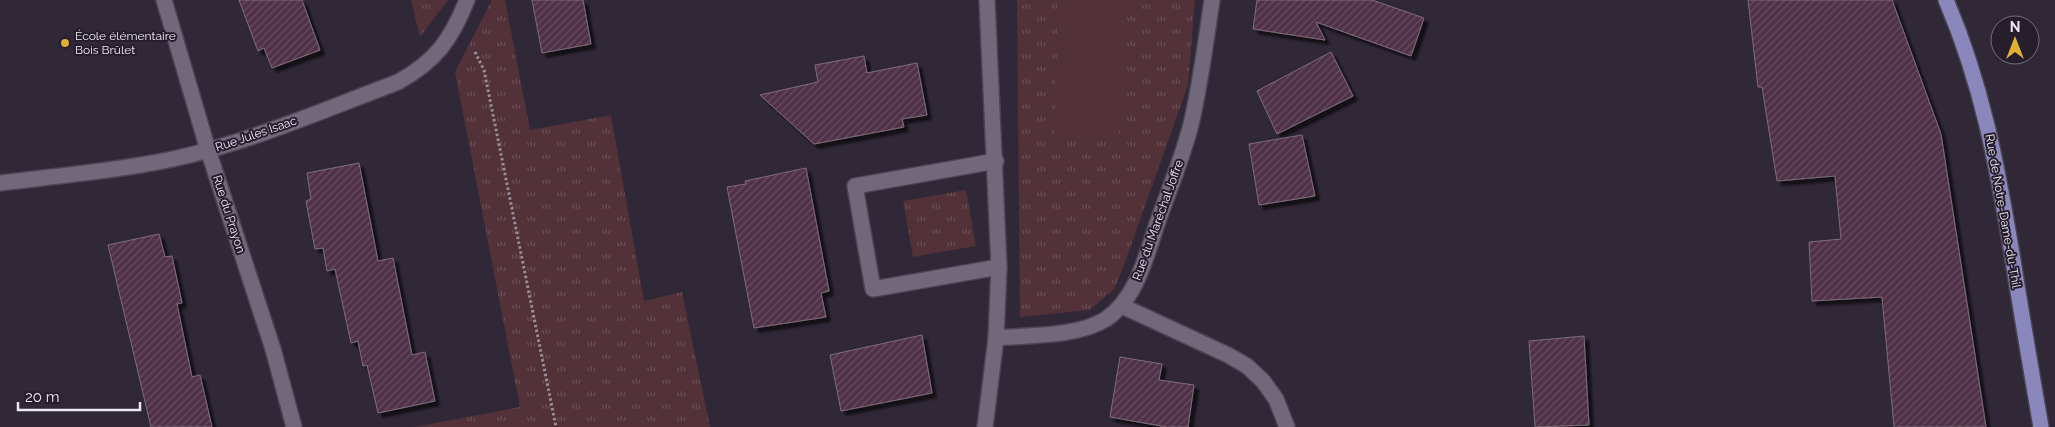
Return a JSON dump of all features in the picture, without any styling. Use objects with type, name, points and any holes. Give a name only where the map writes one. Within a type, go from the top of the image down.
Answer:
[{"type":"main road","name":"Rue de Notre-Dame-du-Thil","points":[[1946,0],[1969,57],[1987,122],[2004,207],[2041,427]]},
{"type":"street","name":"Rue du Prayon","points":[[164,0],[208,150],[273,349],[294,427]]},
{"type":"street","name":"Rue Jules Isaac","points":[[0,184],[145,164],[208,150],[246,139],[398,82],[419,70],[435,55],[448,39],[459,20],[467,0]]},
{"type":"street","points":[[985,427],[996,338],[999,267],[996,161],[987,0]]},
{"type":"street","name":"Rue du Maréchal Joffre","points":[[996,338],[1075,331],[1094,326],[1122,306],[1141,271],[1186,143],[1200,82],[1212,0]]},
{"type":"street","points":[[996,161],[855,186],[873,289],[999,267]]},
{"type":"street","points":[[1122,306],[1228,355],[1247,366],[1263,381],[1276,399],[1287,427]]},
{"type":"path","points":[[459,20],[484,70],[556,427]]},
{"type":"green space","points":[[411,0],[448,0],[420,37]]},
{"type":"green space","points":[[492,0],[505,0],[530,130],[611,115],[644,301],[682,292],[710,427],[414,427],[520,407],[455,72]]},
{"type":"green space","points":[[1017,0],[1195,0],[1188,85],[1114,289],[1090,310],[1020,317]]},
{"type":"green space","points":[[1058,0],[1122,0],[1119,138],[1055,137]]},
{"type":"green space","points":[[966,190],[976,246],[913,257],[903,201]]},
{"type":"building","points":[[239,0],[302,0],[320,50],[272,68],[264,48],[258,51]]},
{"type":"building","points":[[532,0],[583,0],[591,44],[542,53]]},
{"type":"building","points":[[1257,0],[1372,0],[1424,18],[1411,56],[1316,22],[1325,40],[1253,29]]},
{"type":"building","points":[[1748,0],[1892,0],[1941,134],[1986,427],[1894,427],[1882,297],[1812,301],[1809,242],[1841,239],[1835,176],[1777,181],[1762,87],[1758,87]]},
{"type":"building","points":[[1331,52],[1353,96],[1277,134],[1257,91]]},
{"type":"building","points":[[864,56],[867,73],[917,63],[927,115],[902,119],[904,127],[814,144],[760,95],[818,82],[815,65]]},
{"type":"building","points":[[1302,135],[1315,196],[1259,205],[1249,144]]},
{"type":"building","points":[[359,163],[378,261],[393,258],[412,355],[425,352],[435,401],[378,413],[367,365],[363,366],[358,341],[351,343],[335,269],[327,271],[323,248],[315,249],[306,201],[311,199],[307,173]]},
{"type":"building","points":[[806,168],[829,291],[821,293],[826,317],[754,328],[727,187],[746,184],[745,181]]},
{"type":"building","points":[[159,234],[165,257],[172,256],[182,303],[177,304],[192,377],[200,375],[212,427],[151,427],[108,245]]},
{"type":"building","points":[[922,335],[932,393],[841,411],[830,355]]},
{"type":"building","points":[[1584,336],[1589,425],[1535,427],[1529,341]]},
{"type":"building","points":[[1120,357],[1162,364],[1159,380],[1194,385],[1188,427],[1167,427],[1110,417]]},
{"type":"place","name":"École élémentaire Bois Brûlet","points":[[65,43]]}]
